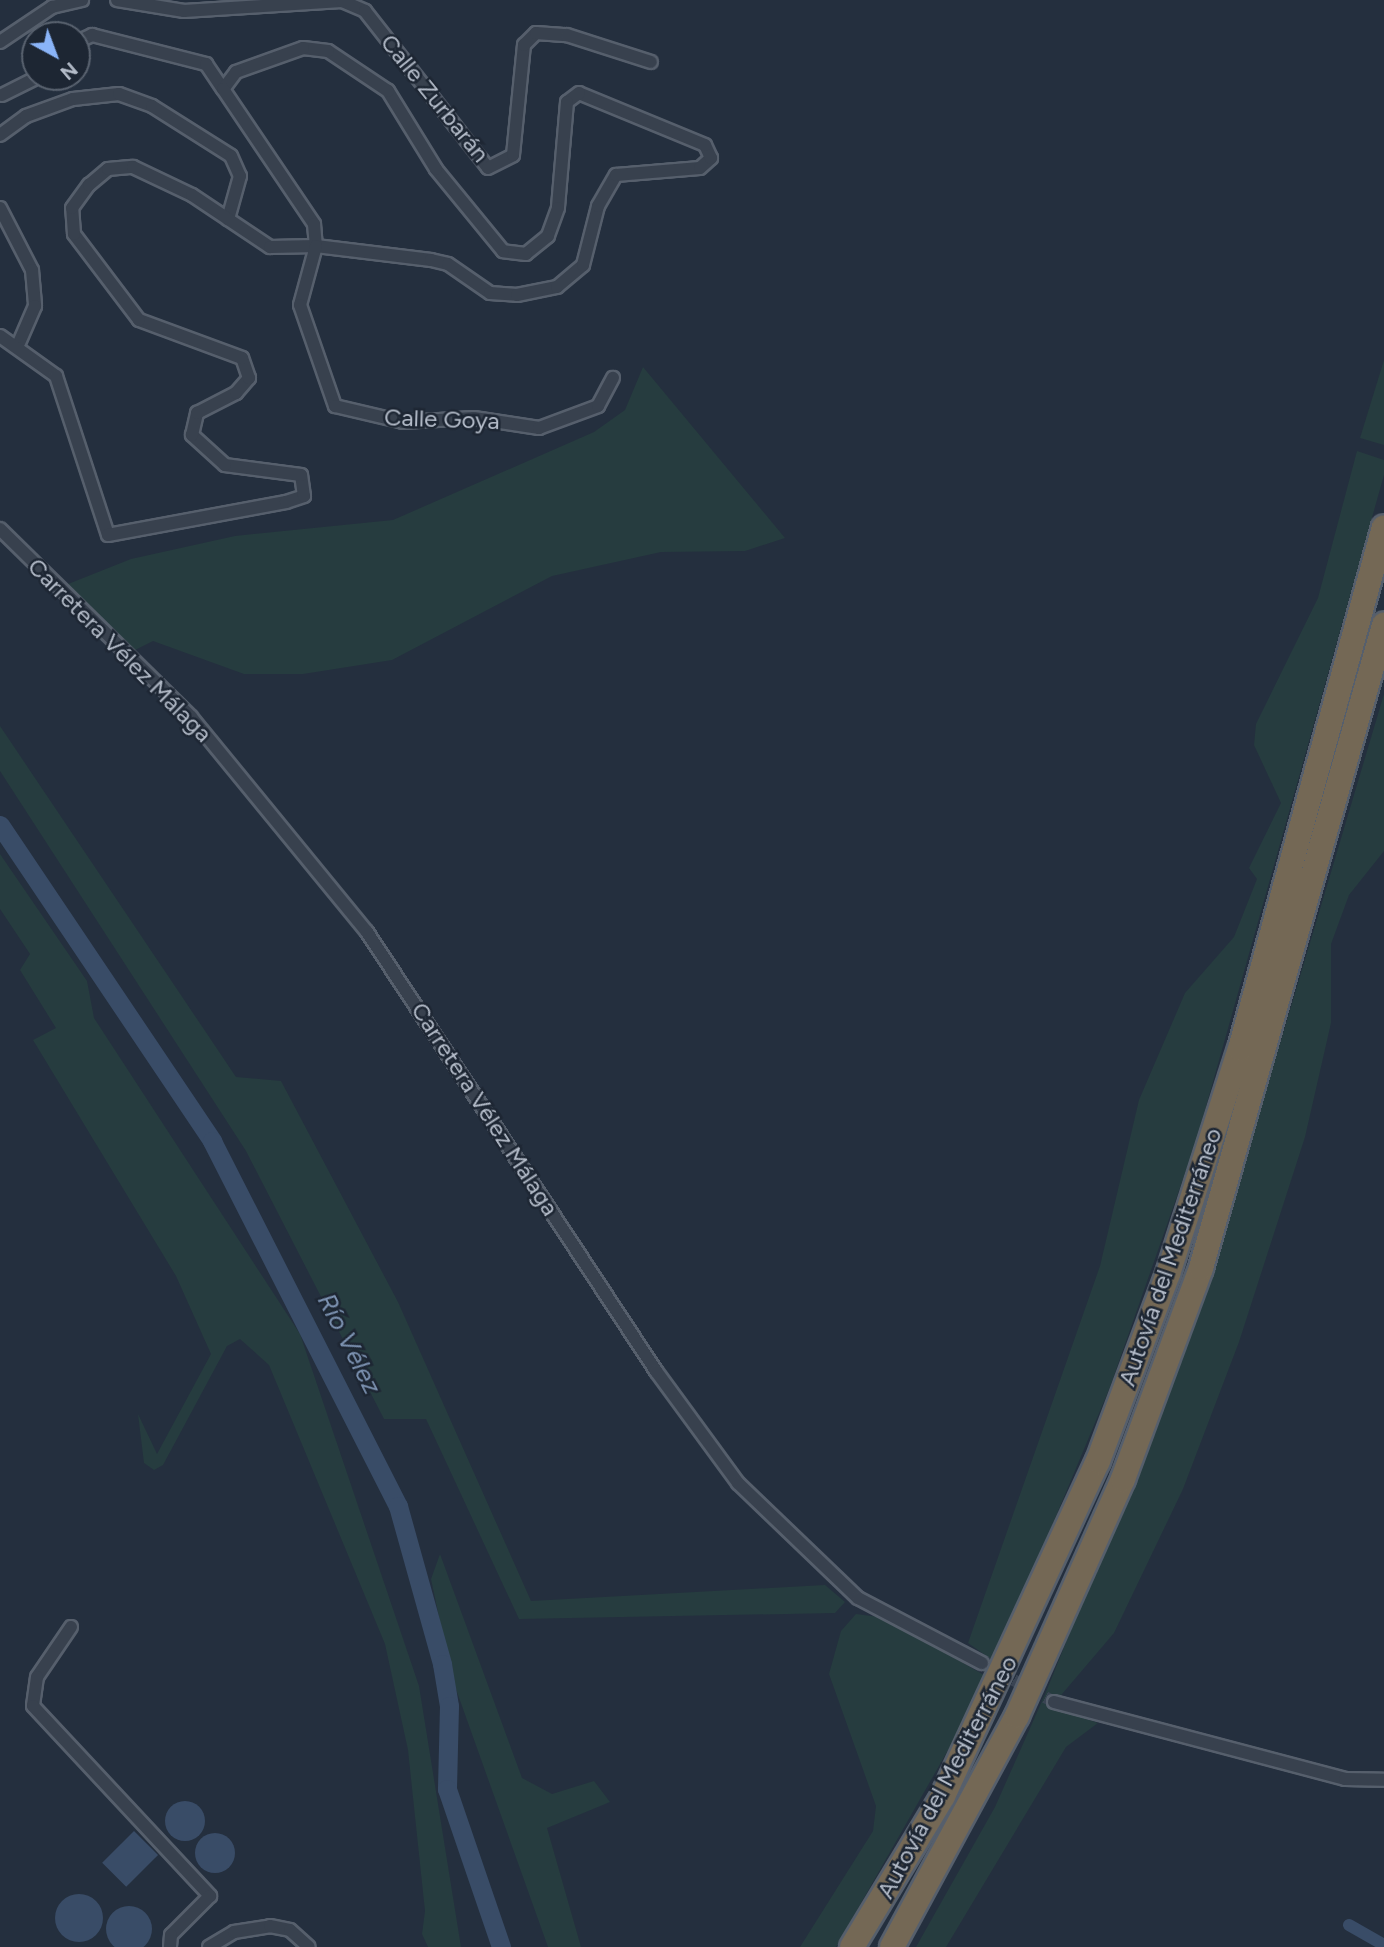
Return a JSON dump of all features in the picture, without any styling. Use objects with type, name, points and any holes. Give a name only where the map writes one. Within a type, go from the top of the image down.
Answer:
[{"type":"highway","name":"Autovía del Mediterráneo","points":[[852,1947],[943,1796],[992,1698],[1108,1436],[1240,1049],[1384,527]]},
{"type":"highway","name":"Autovía del Mediterráneo","points":[[892,1947],[1017,1716],[1141,1430],[1201,1268],[1384,625]]},
{"type":"street","points":[[0,43],[52,7],[82,0]]},
{"type":"street","name":"Calle Zurbarán","points":[[117,0],[184,11],[342,1],[365,11],[488,167],[513,155],[524,45],[536,33],[567,35],[650,62]]},
{"type":"street","points":[[91,35],[206,64],[314,224],[316,246]]},
{"type":"street","points":[[0,335],[19,343],[56,376],[108,535],[304,496],[301,475],[225,465],[192,435],[197,413],[236,394],[249,378],[242,358],[139,320],[74,234],[72,208],[108,169],[133,167],[228,219],[270,247],[316,246],[448,264],[490,293],[557,287],[583,265],[598,206],[615,175],[700,168],[710,158],[705,145],[579,93],[567,102],[558,208],[548,236],[526,254],[503,251],[436,169],[388,91],[328,51],[303,48],[247,68],[223,89]]},
{"type":"street","points":[[2,95],[21,85]]},
{"type":"street","points":[[2,130],[73,99],[119,94],[152,106],[231,156],[240,176],[228,219]]},
{"type":"street","points":[[0,208],[32,270],[35,306],[19,343]]},
{"type":"street","name":"Calle Goya","points":[[316,246],[300,305],[335,406],[403,422],[474,418],[539,428],[598,406],[612,378]]},
{"type":"street","name":"Carretera Vélez Málaga","points":[[0,529],[191,717],[367,932],[656,1371],[738,1483],[858,1598],[982,1664]]},
{"type":"street","points":[[71,1627],[37,1677],[33,1706],[210,1896],[171,1935],[170,1947]]},
{"type":"street","points":[[1054,1702],[1247,1756],[1345,1779],[1384,1780]]},
{"type":"street","points":[[209,1947],[233,1932],[270,1926],[290,1930],[309,1947]]},
{"type":"green space","points":[[1384,360],[1384,445],[1360,438]]},
{"type":"green space","points":[[643,367],[785,538],[745,551],[661,552],[552,576],[392,660],[303,674],[244,674],[153,641],[133,651],[63,586],[131,559],[235,536],[393,520],[594,432],[625,410]]},
{"type":"green space","points":[[1357,451],[1384,460],[1384,475],[1196,1142],[1110,1387],[995,1662],[968,1643],[1100,1266],[1139,1100],[1185,993],[1234,937],[1257,879],[1249,868],[1281,803],[1254,745],[1256,724],[1318,598]]},
{"type":"green space","points":[[1384,694],[1384,851],[1349,895],[1331,944],[1331,1023],[1305,1137],[1239,1342],[1183,1489],[1114,1633],[1051,1707],[1098,1723],[1066,1747],[946,1947],[916,1947],[995,1807],[1046,1692],[1204,1299]]},
{"type":"green space","points":[[0,726],[236,1077],[281,1081],[398,1302],[531,1601],[825,1585],[845,1602],[835,1613],[519,1619],[426,1419],[384,1419],[246,1151],[0,771]]},
{"type":"green space","points":[[0,854],[87,981],[94,1018],[300,1334],[419,1686],[461,1947],[428,1947],[422,1934],[425,1911],[408,1750],[385,1644],[269,1365],[240,1339],[227,1346],[163,1465],[154,1470],[144,1463],[138,1414],[157,1454],[211,1354],[176,1276],[33,1040],[56,1028],[20,970],[30,954],[0,909]]},
{"type":"green space","points":[[440,1554],[522,1778],[552,1794],[594,1781],[610,1802],[547,1828],[581,1947],[548,1947],[452,1678],[431,1579]]},
{"type":"green space","points":[[856,1614],[886,1618],[989,1678],[836,1947],[800,1947],[873,1831],[876,1806],[829,1674],[841,1631]]},
{"type":"water","points":[[185,1801],[199,1807],[205,1821],[199,1835],[185,1841],[171,1835],[165,1821],[171,1807]]},
{"type":"water","points":[[134,1831],[158,1855],[126,1887],[102,1863]]},
{"type":"water","points":[[215,1833],[229,1839],[235,1853],[229,1867],[215,1873],[201,1867],[195,1853],[201,1839]]},
{"type":"water","points":[[79,1894],[96,1901],[103,1918],[96,1935],[79,1942],[62,1935],[55,1918],[62,1901]]},
{"type":"water","points":[[129,1906],[145,1913],[152,1929],[145,1945],[129,1952],[113,1945],[106,1929],[113,1913]]},
{"type":"waterway","name":"Río Vélez","points":[[0,825],[212,1141],[398,1506],[442,1664],[449,1706],[447,1789],[501,1947]]},
{"type":"waterway","points":[[1349,1925],[1384,1945]]},
{"type":"tunnel","points":[[982,1663],[1054,1702]]}]
